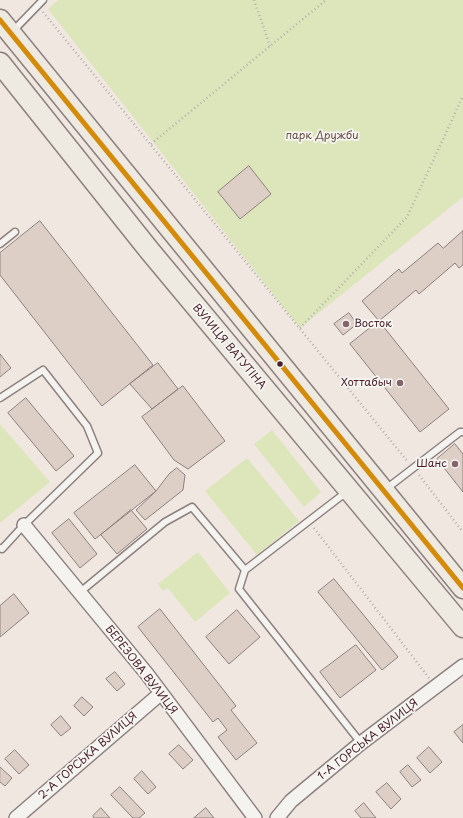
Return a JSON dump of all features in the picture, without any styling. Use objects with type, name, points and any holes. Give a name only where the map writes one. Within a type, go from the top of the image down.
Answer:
[{"type":"main road","points":[[5,26],[463,588]]},
{"type":"main road","name":"ВУЛИЦЯ ВАТУТІНА","points":[[0,63],[149,250],[463,627]]},
{"type":"street","name":"БЕРЕЗОВА ВУЛИЦЯ","points":[[24,525],[147,674],[160,694],[255,818]]},
{"type":"street","name":"1-А ГОРСЬКА ВУЛИЦЯ","points":[[277,818],[291,801],[361,744],[463,666]]},
{"type":"street","name":"2-А ГОРСЬКА ВУЛИЦЯ","points":[[16,818],[160,694]]},
{"type":"lane","points":[[5,26],[43,0]]},
{"type":"lane","points":[[0,244],[15,232]]},
{"type":"lane","points":[[0,398],[43,370],[87,426],[98,453],[24,525],[2,549],[0,548]]},
{"type":"lane","points":[[384,491],[460,432],[463,432]]},
{"type":"lane","points":[[350,492],[340,497],[245,570],[239,589],[361,744]]},
{"type":"lane","points":[[79,593],[166,522],[192,507],[245,570]]},
{"type":"path","points":[[254,0],[270,46]]},
{"type":"path","points":[[151,144],[326,0]]},
{"type":"path","points":[[53,22],[414,468],[463,532]]},
{"type":"path","points":[[300,328],[407,217],[463,96]]},
{"type":"path","points":[[309,521],[335,558],[437,687]]},
{"type":"green space","name":"парк Дружби","points":[[58,0],[463,0],[463,197],[300,328],[48,9]]},
{"type":"green space","points":[[0,424],[50,482],[0,523]]},
{"type":"green space","points":[[272,430],[321,492],[304,507],[254,444]]},
{"type":"green space","points":[[247,458],[299,521],[257,555],[205,491]]},
{"type":"green space","points":[[198,552],[230,593],[195,622],[168,588],[163,591],[158,584]]},
{"type":"building","points":[[249,166],[271,194],[240,219],[218,192]]},
{"type":"building","points":[[40,221],[153,365],[102,406],[0,275],[0,253]]},
{"type":"building","points":[[463,231],[463,265],[459,268],[455,263],[419,294],[416,290],[379,321],[362,301],[399,269],[402,273],[438,243],[443,248]]},
{"type":"building","name":"Восток","points":[[349,313],[357,324],[343,335],[334,324]]},
{"type":"building","points":[[379,321],[449,409],[420,432],[350,344]]},
{"type":"building","points":[[0,354],[11,368],[0,377]]},
{"type":"building","points":[[158,363],[178,389],[152,409],[130,384]]},
{"type":"building","points":[[183,386],[225,441],[188,469],[174,460],[142,417]]},
{"type":"building","points":[[26,398],[74,456],[56,471],[8,413]]},
{"type":"building","points":[[455,444],[463,454],[463,492],[437,459]]},
{"type":"building","points":[[135,465],[156,491],[95,539],[74,513]]},
{"type":"building","points":[[177,468],[185,475],[183,490],[145,520],[136,510],[156,491],[169,474]]},
{"type":"building","points":[[131,510],[147,529],[117,554],[101,535]]},
{"type":"building","points":[[69,519],[97,554],[80,568],[52,533]]},
{"type":"building","points":[[334,579],[398,657],[382,670],[318,592]]},
{"type":"building","points":[[14,594],[29,613],[0,637],[0,606]]},
{"type":"building","points":[[160,609],[236,706],[231,710],[257,743],[236,760],[218,737],[227,730],[218,718],[213,722],[138,627]]},
{"type":"building","points":[[237,610],[260,637],[229,664],[206,637]]},
{"type":"building","points":[[356,645],[376,670],[340,698],[320,672]]},
{"type":"building","points":[[115,672],[125,684],[117,691],[106,679]]},
{"type":"building","points":[[82,697],[93,707],[84,716],[74,706]]},
{"type":"building","points":[[61,716],[71,728],[61,736],[51,725]]},
{"type":"building","points":[[463,725],[463,743],[454,732]]},
{"type":"building","points":[[179,745],[193,760],[183,769],[169,754]]},
{"type":"building","points":[[429,747],[442,762],[430,773],[417,758]]},
{"type":"building","points":[[15,750],[29,765],[19,774],[5,759]]},
{"type":"building","points":[[408,765],[421,780],[412,787],[400,772]]},
{"type":"building","points":[[0,767],[12,778],[5,786],[0,782]]},
{"type":"building","points":[[142,771],[156,787],[148,794],[134,779]]},
{"type":"building","points":[[387,783],[401,799],[391,809],[376,792]]},
{"type":"building","points":[[120,787],[145,813],[139,818],[133,818],[111,795]]},
{"type":"building","points":[[364,803],[376,818],[361,818],[355,811]]},
{"type":"building","points":[[101,808],[110,818],[94,818],[93,816]]},
{"type":"building","points":[[206,808],[214,818],[194,818]]},
{"type":"transit line","points":[[0,20],[463,588]]},
{"type":"place","name":"Восток","points":[[346,324]]},
{"type":"place","name":"Хоттабыч","points":[[400,383]]},
{"type":"place","name":"Шанс","points":[[455,464]]}]
